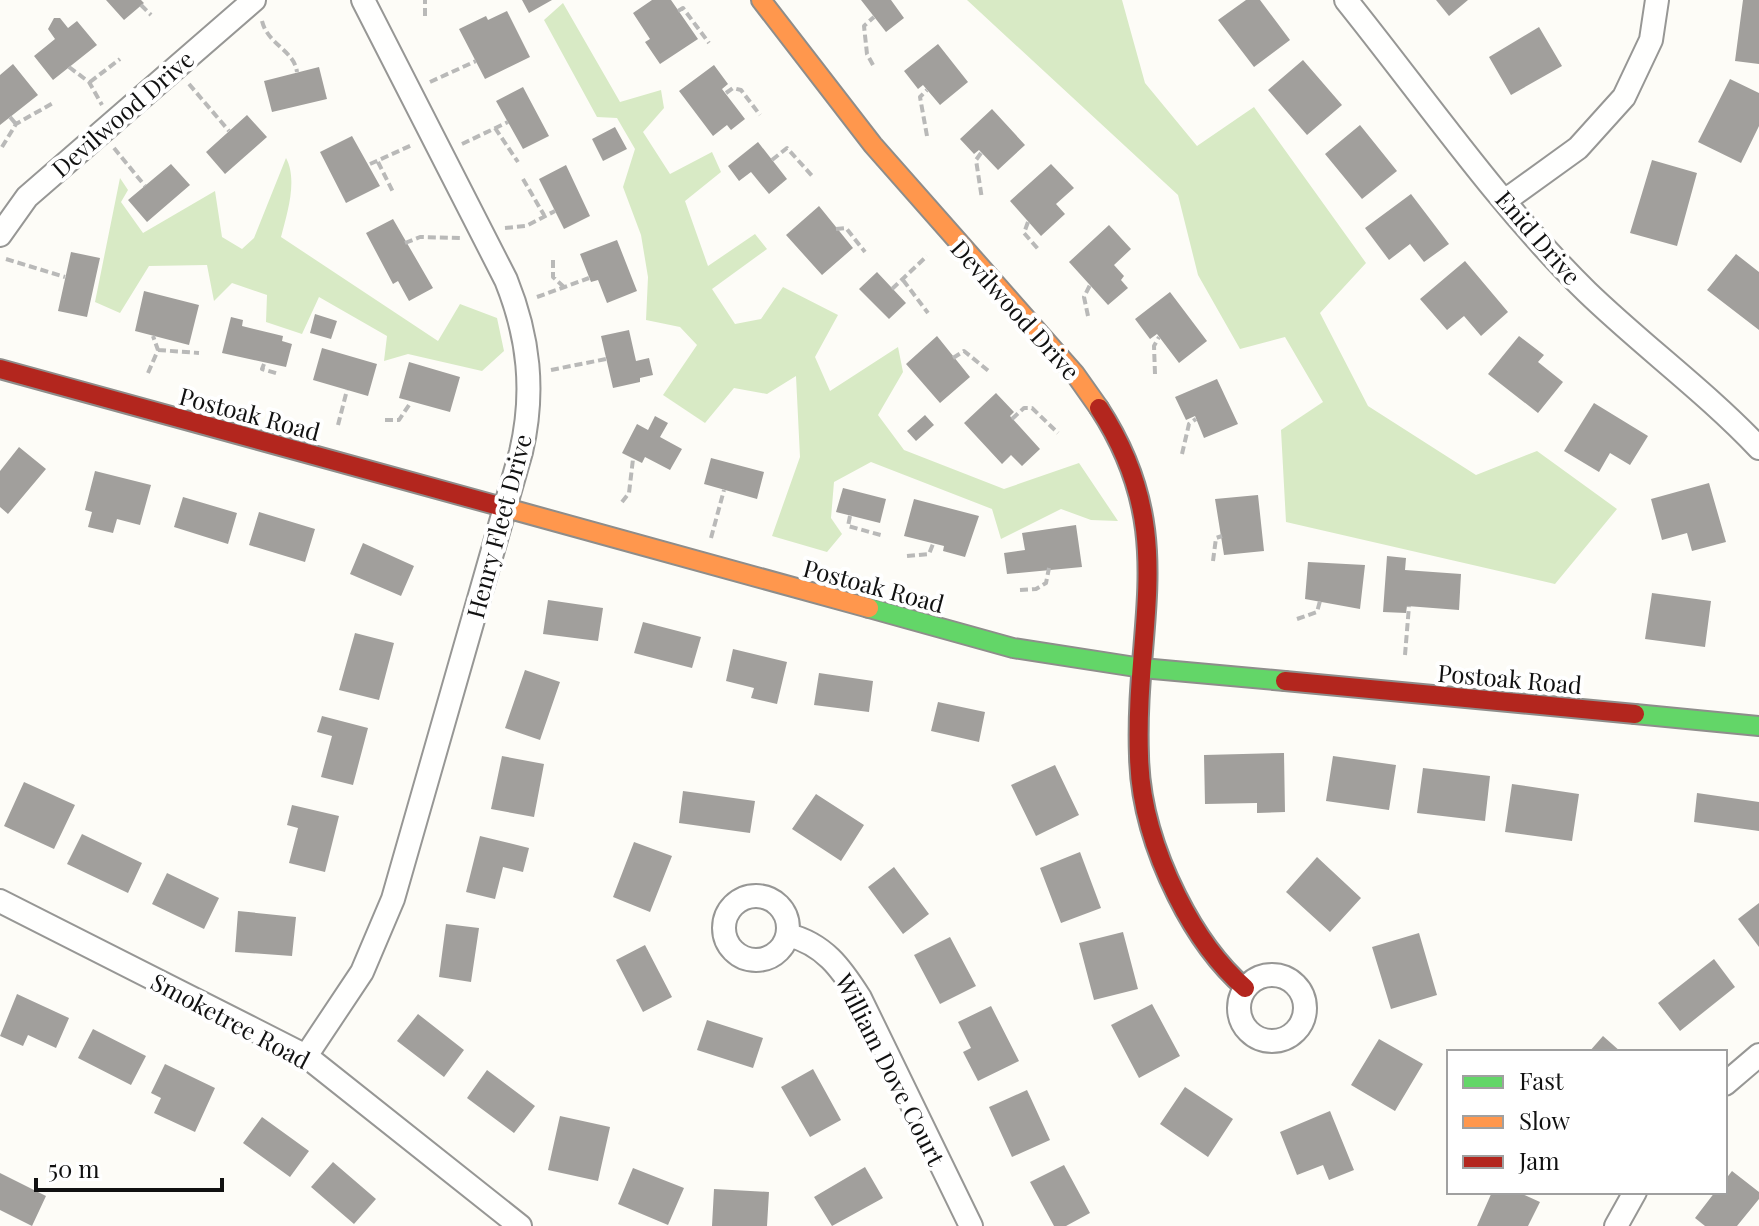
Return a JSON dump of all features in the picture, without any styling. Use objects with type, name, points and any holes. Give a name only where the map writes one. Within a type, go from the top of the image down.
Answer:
[{"type":"street","name":"Henry Fleet Drive","points":[[306,1056],[362,972],[393,899],[525,433],[529,375],[516,305],[363,0]]},
{"type":"street","name":"Devilwood Drive","points":[[761,0],[814,74],[889,168],[1075,374],[1107,417],[1134,475],[1148,536],[1151,567],[1142,668],[1138,778],[1151,841],[1207,951],[1245,988]]},
{"type":"street","name":"Enid Drive","points":[[1346,0],[1506,200],[1588,293],[1729,417],[1759,448]]},
{"type":"street","points":[[1506,200],[1578,148],[1624,97],[1651,40],[1657,0]]},
{"type":"street","name":"Devilwood Drive","points":[[0,235],[27,197],[106,125],[253,1]]},
{"type":"street","name":"Postoak Road","points":[[0,369],[1013,648],[1142,668],[1759,726]]},
{"type":"street","name":"Smoketree Road","points":[[0,901],[306,1056],[520,1226]]},
{"type":"street","name":"William Dove Court","points":[[788,935],[821,949],[840,967],[860,998],[971,1226]]},
{"type":"street","points":[[1727,1082],[1759,1055]]},
{"type":"street","points":[[1616,1226],[1634,1194]]},
{"type":"path","points":[[425,0],[425,16]]},
{"type":"path","points":[[253,1],[273,43],[290,57],[297,72]]},
{"type":"path","points":[[141,5],[151,15]]},
{"type":"path","points":[[678,11],[683,8],[709,43]]},
{"type":"path","points":[[873,65],[863,33],[864,26],[874,17]]},
{"type":"path","points":[[89,82],[120,59]]},
{"type":"path","points":[[409,91],[476,61]]},
{"type":"path","points":[[69,67],[89,82],[106,125],[145,186]]},
{"type":"path","points":[[175,68],[229,131]]},
{"type":"path","points":[[726,93],[736,88],[741,90],[760,115]]},
{"type":"path","points":[[927,90],[920,97],[927,136]]},
{"type":"path","points":[[2,147],[16,124],[53,103]]},
{"type":"path","points":[[10,117],[16,124]]},
{"type":"path","points":[[370,164],[508,122]]},
{"type":"path","points":[[495,128],[518,162]]},
{"type":"path","points":[[772,160],[787,148],[814,178]]},
{"type":"path","points":[[981,153],[976,160],[982,199]]},
{"type":"path","points":[[377,161],[393,192]]},
{"type":"path","points":[[523,179],[544,215]]},
{"type":"path","points":[[405,243],[420,237],[459,238],[526,226],[555,211]]},
{"type":"path","points":[[1028,222],[1024,233],[1039,250]]},
{"type":"path","points":[[836,229],[846,228],[865,252]]},
{"type":"path","points":[[892,289],[927,256]]},
{"type":"path","points":[[0,257],[65,277]]},
{"type":"path","points":[[553,260],[553,277],[564,287]]},
{"type":"path","points":[[516,305],[589,278]]},
{"type":"path","points":[[903,279],[928,313]]},
{"type":"path","points":[[1088,316],[1084,297],[1090,285]]},
{"type":"path","points":[[148,373],[158,350],[153,336]]},
{"type":"path","points":[[1155,374],[1154,346],[1159,337]]},
{"type":"path","points":[[158,350],[199,353]]},
{"type":"path","points":[[953,358],[964,351],[991,373]]},
{"type":"path","points":[[529,375],[606,359]]},
{"type":"path","points":[[264,364],[262,369],[279,374]]},
{"type":"path","points":[[338,425],[347,390]]},
{"type":"path","points":[[385,420],[399,420],[411,402]]},
{"type":"path","points":[[1012,419],[1024,408],[1032,408],[1058,433]]},
{"type":"path","points":[[1182,454],[1189,424],[1196,419]]},
{"type":"path","points":[[622,502],[629,493],[633,459]]},
{"type":"path","points":[[705,563],[724,490]]},
{"type":"path","points":[[850,516],[848,526],[884,536]]},
{"type":"path","points":[[1213,561],[1212,545],[1216,538],[1222,536]]},
{"type":"path","points":[[907,556],[929,554],[933,544]]},
{"type":"path","points":[[1020,590],[1036,589],[1046,583],[1049,568]]},
{"type":"path","points":[[1297,619],[1317,612],[1320,601]]},
{"type":"path","points":[[1405,655],[1409,606]]},
{"type":"green space","points":[[967,0],[1122,0],[1145,83],[1197,146],[1254,107],[1366,263],[1320,313],[1368,406],[1476,475],[1537,451],[1617,509],[1555,584],[1286,522],[1281,430],[1323,402],[1285,337],[1240,349],[1198,275],[1178,195]]},
{"type":"green space","points":[[563,3],[620,102],[661,90],[664,108],[643,132],[670,174],[712,152],[721,172],[685,201],[708,266],[755,234],[767,249],[712,289],[735,324],[761,319],[783,287],[838,315],[815,357],[830,391],[898,347],[903,372],[878,415],[904,450],[1004,489],[1079,463],[1118,521],[1091,520],[1061,509],[1001,539],[992,509],[871,462],[834,482],[831,518],[842,534],[827,552],[772,536],[800,457],[796,376],[767,394],[734,388],[705,423],[663,395],[697,345],[680,327],[646,320],[648,277],[641,235],[623,187],[635,149],[617,118],[597,117],[544,20]]},
{"type":"green space","points":[[286,158],[291,187],[281,237],[438,341],[460,304],[497,318],[504,351],[482,371],[408,354],[384,361],[387,336],[319,297],[302,334],[266,322],[267,295],[232,283],[214,301],[207,265],[149,266],[120,313],[95,302],[120,178],[128,190],[121,202],[143,233],[215,191],[222,237],[242,249],[254,238]]},
{"type":"building","points":[[106,0],[141,0],[144,3],[124,20]]},
{"type":"building","points":[[522,0],[552,0],[529,13]]},
{"type":"building","points":[[652,0],[671,0],[698,39],[660,64],[645,42],[650,39],[633,13]]},
{"type":"building","points":[[861,0],[891,0],[904,18],[886,32]]},
{"type":"building","points":[[1246,0],[1260,0],[1290,40],[1254,67],[1218,20]]},
{"type":"building","points":[[1436,0],[1468,0],[1449,16]]},
{"type":"building","points":[[1743,0],[1759,0],[1759,64],[1735,61]]},
{"type":"building","points":[[507,11],[530,57],[485,79],[459,29],[486,16],[488,20]]},
{"type":"building","points":[[54,18],[60,18],[68,28],[77,21],[97,45],[53,80],[34,56],[55,39],[48,29]]},
{"type":"building","points":[[1539,27],[1562,66],[1511,95],[1489,57]]},
{"type":"building","points":[[938,44],[968,82],[940,105],[923,85],[918,89],[904,71]]},
{"type":"building","points":[[1303,60],[1342,105],[1307,135],[1268,90]]},
{"type":"building","points":[[13,64],[38,95],[0,125],[0,75]]},
{"type":"building","points":[[714,65],[728,84],[722,89],[745,119],[731,130],[727,125],[713,136],[679,91]]},
{"type":"building","points":[[319,67],[327,99],[272,112],[264,81]]},
{"type":"building","points":[[1730,79],[1759,93],[1759,126],[1741,163],[1698,142]]},
{"type":"building","points":[[523,87],[549,136],[523,149],[496,101]]},
{"type":"building","points":[[992,109],[1025,145],[998,170],[979,150],[974,154],[960,139]]},
{"type":"building","points":[[247,115],[267,137],[225,174],[206,152]]},
{"type":"building","points":[[1360,125],[1397,171],[1362,199],[1325,154]]},
{"type":"building","points":[[615,127],[627,149],[603,161],[592,139]]},
{"type":"building","points":[[352,136],[380,186],[346,203],[320,152]]},
{"type":"building","points":[[758,142],[787,179],[769,194],[751,172],[739,181],[728,166]]},
{"type":"building","points":[[1652,160],[1697,173],[1677,246],[1630,233]]},
{"type":"building","points":[[171,164],[190,185],[147,222],[128,200]]},
{"type":"building","points":[[1051,164],[1074,188],[1056,204],[1065,214],[1041,236],[1010,201]]},
{"type":"building","points":[[566,165],[590,216],[564,229],[539,179]]},
{"type":"building","points":[[1411,194],[1449,244],[1424,262],[1410,244],[1389,260],[1365,228]]},
{"type":"building","points":[[819,206],[853,248],[822,275],[786,235]]},
{"type":"building","points":[[393,219],[433,288],[409,301],[398,281],[393,284],[366,233]]},
{"type":"building","points":[[1109,225],[1131,249],[1114,265],[1124,276],[1121,280],[1128,288],[1108,305],[1069,262]]},
{"type":"building","points":[[617,240],[637,291],[607,303],[598,280],[591,282],[580,254]]},
{"type":"building","points":[[71,252],[100,258],[87,317],[58,311]]},
{"type":"building","points":[[1736,254],[1759,272],[1759,330],[1707,290]]},
{"type":"building","points":[[1465,261],[1508,312],[1481,336],[1464,316],[1447,330],[1420,299]]},
{"type":"building","points":[[877,272],[906,303],[889,319],[859,289]]},
{"type":"building","points":[[144,291],[199,305],[189,345],[135,331]]},
{"type":"building","points":[[1170,292],[1207,341],[1179,363],[1157,334],[1150,339],[1135,319]]},
{"type":"building","points":[[315,314],[337,321],[331,339],[310,333]]},
{"type":"building","points":[[231,317],[243,320],[242,326],[283,336],[282,341],[292,344],[286,367],[222,353]]},
{"type":"building","points":[[629,330],[636,361],[649,358],[653,375],[640,378],[640,382],[613,388],[601,336]]},
{"type":"building","points":[[937,336],[970,377],[940,403],[906,364]]},
{"type":"building","points":[[1519,336],[1544,355],[1538,362],[1563,382],[1538,413],[1488,374]]},
{"type":"building","points":[[322,348],[377,364],[368,396],[313,380]]},
{"type":"building","points":[[409,362],[460,377],[450,412],[399,398]]},
{"type":"building","points":[[1217,379],[1238,424],[1204,438],[1195,416],[1186,420],[1175,397]]},
{"type":"building","points":[[996,393],[1014,412],[1010,416],[1040,449],[1022,466],[1011,455],[1002,464],[964,423]]},
{"type":"building","points":[[1594,403],[1648,436],[1630,465],[1610,453],[1599,472],[1564,451]]},
{"type":"building","points":[[925,415],[934,425],[916,441],[907,431]]},
{"type":"building","points":[[655,416],[668,423],[660,437],[682,449],[670,470],[645,457],[642,463],[622,453],[637,424],[648,430]]},
{"type":"building","points":[[19,447],[46,469],[8,514],[0,507],[0,471]]},
{"type":"building","points":[[711,458],[764,472],[757,499],[704,484]]},
{"type":"building","points":[[95,471],[151,485],[140,525],[117,519],[113,533],[88,527],[92,512],[85,510]]},
{"type":"building","points":[[1709,483],[1726,542],[1692,551],[1687,533],[1662,540],[1651,499]]},
{"type":"building","points":[[843,488],[886,499],[880,523],[836,512]]},
{"type":"building","points":[[1258,495],[1264,551],[1224,555],[1215,499]]},
{"type":"building","points":[[183,497],[237,513],[228,544],[174,527]]},
{"type":"building","points":[[914,499],[979,516],[965,557],[943,551],[944,546],[904,536]]},
{"type":"building","points":[[259,512],[315,529],[305,562],[249,545]]},
{"type":"building","points":[[1076,525],[1082,567],[1007,574],[1004,553],[1025,550],[1022,533]]},
{"type":"building","points":[[363,543],[414,566],[401,596],[350,574]]},
{"type":"building","points":[[1387,556],[1406,558],[1405,570],[1461,574],[1459,610],[1407,606],[1406,613],[1383,612]]},
{"type":"building","points":[[1308,562],[1365,565],[1360,609],[1305,599]]},
{"type":"building","points":[[1652,593],[1711,601],[1705,647],[1645,639]]},
{"type":"building","points":[[548,600],[603,608],[598,641],[543,634]]},
{"type":"building","points":[[643,622],[701,637],[692,668],[634,653]]},
{"type":"building","points":[[355,633],[394,643],[379,700],[339,690]]},
{"type":"building","points":[[733,649],[787,662],[777,704],[751,698],[754,688],[726,681]]},
{"type":"building","points":[[525,670],[560,682],[540,740],[505,728]]},
{"type":"building","points":[[819,673],[873,681],[869,712],[814,705]]},
{"type":"building","points":[[938,702],[985,712],[979,742],[931,731]]},
{"type":"building","points":[[322,716],[368,728],[353,785],[321,777],[332,736],[317,732]]},
{"type":"building","points":[[1284,753],[1285,812],[1257,813],[1257,803],[1205,804],[1204,755]]},
{"type":"building","points":[[502,756],[544,764],[534,817],[491,809]]},
{"type":"building","points":[[1333,756],[1396,765],[1389,810],[1326,801]]},
{"type":"building","points":[[1055,765],[1079,815],[1036,836],[1011,785]]},
{"type":"building","points":[[1423,768],[1490,776],[1485,821],[1417,813]]},
{"type":"building","points":[[24,782],[75,805],[54,849],[4,826]]},
{"type":"building","points":[[1512,784],[1579,794],[1572,841],[1505,832]]},
{"type":"building","points":[[683,791],[755,801],[750,833],[679,823]]},
{"type":"building","points":[[1697,793],[1759,802],[1759,831],[1694,822]]},
{"type":"building","points":[[816,794],[864,825],[841,861],[792,829]]},
{"type":"building","points":[[292,805],[339,816],[325,872],[289,863],[298,828],[287,825]]},
{"type":"building","points":[[82,834],[142,863],[128,893],[67,864]]},
{"type":"building","points":[[480,836],[529,848],[523,872],[503,867],[495,899],[466,892]]},
{"type":"building","points":[[634,842],[672,856],[650,912],[613,897]]},
{"type":"building","points":[[1080,852],[1101,908],[1061,923],[1040,868]]},
{"type":"building","points":[[1317,857],[1361,898],[1330,932],[1286,892]]},
{"type":"building","points":[[894,867],[929,914],[903,934],[868,887]]},
{"type":"building","points":[[167,873],[219,898],[204,929],[152,904]]},
{"type":"building","points":[[1759,903],[1759,947],[1738,919]]},
{"type":"building","points":[[238,911],[296,917],[292,956],[235,952]]},
{"type":"building","points":[[446,924],[479,928],[471,982],[439,977]]},
{"type":"building","points":[[1123,932],[1138,989],[1094,1000],[1079,943]]},
{"type":"building","points":[[1419,933],[1437,995],[1391,1009],[1372,947]]},
{"type":"building","points":[[950,937],[976,986],[940,1004],[914,955]]},
{"type":"building","points":[[645,945],[672,997],[643,1012],[616,960]]},
{"type":"building","points":[[1714,959],[1735,987],[1680,1031],[1658,1003]]},
{"type":"building","points":[[17,994],[69,1018],[56,1048],[28,1035],[23,1046],[0,1036]]},
{"type":"building","points":[[1152,1004],[1180,1056],[1139,1078],[1111,1025]]},
{"type":"building","points":[[991,1006],[1019,1061],[978,1081],[963,1052],[971,1048],[958,1022]]},
{"type":"building","points":[[418,1014],[464,1050],[444,1077],[397,1041]]},
{"type":"building","points":[[707,1020],[763,1038],[753,1068],[697,1050]]},
{"type":"building","points":[[93,1029],[146,1056],[131,1085],[78,1058]]},
{"type":"building","points":[[1603,1036],[1619,1050],[1591,1050]]},
{"type":"building","points":[[1379,1039],[1423,1064],[1395,1111],[1351,1085]]},
{"type":"building","points":[[165,1064],[215,1088],[195,1132],[154,1113],[161,1098],[151,1093]]},
{"type":"building","points":[[813,1069],[841,1120],[810,1137],[781,1087]]},
{"type":"building","points":[[487,1070],[535,1106],[514,1133],[467,1098]]},
{"type":"building","points":[[1185,1087],[1233,1119],[1208,1157],[1160,1124]]},
{"type":"building","points":[[1027,1090],[1050,1140],[1012,1157],[989,1107]]},
{"type":"building","points":[[1330,1111],[1354,1170],[1329,1180],[1323,1165],[1297,1175],[1280,1132]]},
{"type":"building","points":[[560,1116],[610,1127],[598,1181],[548,1170]]},
{"type":"building","points":[[262,1117],[309,1151],[290,1177],[243,1143]]},
{"type":"building","points":[[333,1162],[376,1199],[354,1224],[311,1187]]},
{"type":"building","points":[[1064,1165],[1090,1213],[1066,1226],[1054,1226],[1030,1182]]},
{"type":"building","points":[[865,1167],[883,1198],[832,1226],[814,1197]]},
{"type":"building","points":[[633,1168],[684,1188],[668,1225],[618,1204]]},
{"type":"building","points":[[1732,1171],[1759,1192],[1759,1199],[1737,1226],[1705,1226],[1695,1218],[1713,1194],[1727,1194],[1727,1177]]},
{"type":"building","points":[[0,1173],[46,1196],[32,1226],[0,1210]]},
{"type":"building","points":[[714,1189],[769,1192],[767,1226],[712,1226]]},
{"type":"building","points":[[1491,1194],[1522,1194],[1540,1202],[1528,1226],[1477,1226]]},
{"type":"traffic: fast","points":[[869,608],[1013,648],[1142,668],[1285,681]]},
{"type":"traffic: fast","points":[[1635,714],[1759,726]]},
{"type":"traffic: slow","points":[[761,0],[873,145],[1075,374],[1099,408]]},
{"type":"traffic: slow","points":[[499,506],[869,608]]},
{"type":"traffic: jam","points":[[0,369],[499,506]]},
{"type":"traffic: jam","points":[[1099,408],[1124,453],[1139,496],[1146,538],[1148,579],[1139,708],[1139,756],[1150,828],[1169,879],[1198,933],[1245,988]]},
{"type":"traffic: jam","points":[[1285,681],[1635,714]]}]
